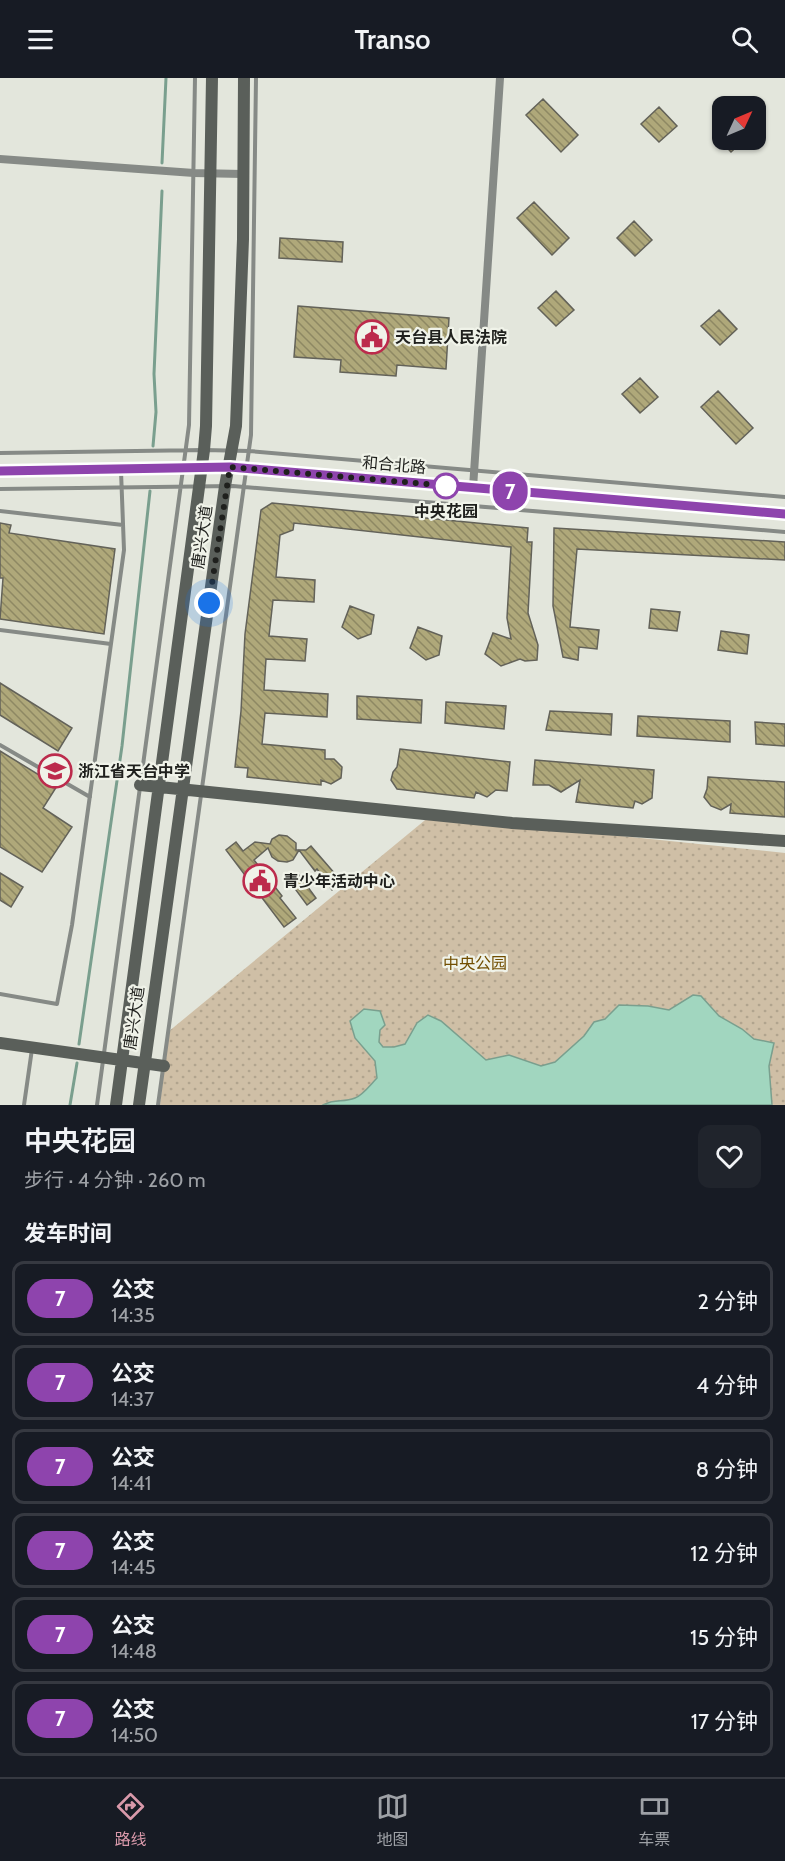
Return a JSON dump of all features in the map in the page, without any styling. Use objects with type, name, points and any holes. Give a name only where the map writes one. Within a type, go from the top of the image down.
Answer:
[{"type":"main road","name":"唐兴大道","points":[[116,1105],[157,788],[201,485],[206,426],[213,78]]},
{"type":"main road","name":"唐兴大道","points":[[139,1105],[225,486],[236,426],[244,78]]},
{"type":"main road","name":"和合北路","points":[[0,471],[230,467],[785,514]]},
{"type":"main road","points":[[140,785],[512,823],[785,841]]},
{"type":"main road","points":[[0,1043],[164,1066]]},
{"type":"street","points":[[473,488],[500,78]]},
{"type":"street","points":[[0,159],[194,173],[243,174]]},
{"type":"lane","points":[[97,1105],[189,424],[195,78]]},
{"type":"lane","points":[[158,1105],[251,435],[256,78]]},
{"type":"lane","points":[[0,453],[249,451],[785,497]]},
{"type":"lane","points":[[0,994],[57,1004],[72,925],[124,550],[121,470]]},
{"type":"lane","points":[[0,489],[244,486],[785,532]]},
{"type":"lane","points":[[0,511],[123,525]]},
{"type":"lane","points":[[0,630],[111,644]]},
{"type":"lane","points":[[0,745],[90,797]]},
{"type":"lane","points":[[24,1105],[32,1048]]},
{"type":"green space","name":"中央公园","points":[[430,816],[785,853],[785,1105],[160,1105],[168,1032]]},
{"type":"shaded area","points":[[693,995],[701,996],[719,1016],[754,1039],[774,1043],[769,1066],[772,1105],[323,1105],[358,1097],[377,1078],[375,1061],[355,1038],[350,1021],[364,1009],[380,1011],[385,1025],[380,1030],[379,1042],[383,1047],[405,1044],[417,1023],[428,1015],[441,1021],[486,1060],[509,1055],[541,1066],[555,1062],[584,1036],[594,1022],[605,1019],[619,1005],[648,1006],[669,1010]]},
{"type":"building","points":[[543,99],[578,135],[561,152],[526,115]]},
{"type":"building","points":[[659,107],[677,126],[659,142],[641,124]]},
{"type":"building","points":[[534,202],[569,238],[552,255],[517,218]]},
{"type":"building","points":[[634,221],[652,240],[635,256],[617,238]]},
{"type":"building","points":[[280,238],[343,242],[342,262],[279,258]]},
{"type":"building","points":[[556,291],[574,310],[556,326],[538,308]]},
{"type":"building","name":"天台县人民法院","points":[[298,306],[449,318],[446,369],[397,365],[396,376],[340,372],[341,360],[294,357]]},
{"type":"building","points":[[719,310],[737,329],[720,345],[701,326]]},
{"type":"building","points":[[640,378],[658,397],[640,413],[622,394]]},
{"type":"building","points":[[718,391],[753,428],[736,444],[701,407]]},
{"type":"building","points":[[272,503],[528,528],[527,542],[532,542],[528,613],[538,645],[537,660],[520,659],[501,666],[485,654],[493,633],[511,639],[507,618],[511,547],[294,523],[293,530],[280,535],[276,577],[315,580],[314,602],[273,600],[269,636],[307,639],[305,661],[266,659],[264,690],[328,694],[327,717],[265,713],[262,744],[325,750],[325,759],[334,759],[342,767],[341,778],[331,784],[321,780],[321,785],[247,777],[248,768],[235,767],[245,634],[261,510]]},
{"type":"building","points":[[0,523],[11,525],[9,533],[115,549],[104,634],[0,619],[3,578],[0,578]]},
{"type":"building","points":[[554,528],[785,542],[785,560],[577,549],[570,627],[599,630],[597,649],[579,647],[578,660],[563,657],[553,606]]},
{"type":"building","points":[[350,606],[374,615],[371,634],[358,639],[342,627]]},
{"type":"building","points":[[651,609],[680,612],[677,631],[649,628]]},
{"type":"building","points":[[418,627],[442,636],[439,655],[426,660],[410,648]]},
{"type":"building","points":[[721,631],[749,635],[747,654],[718,650]]},
{"type":"building","points":[[0,683],[72,728],[58,751],[0,715]]},
{"type":"building","points":[[357,696],[422,700],[421,723],[357,719]]},
{"type":"building","points":[[446,702],[506,706],[504,729],[445,723]]},
{"type":"building","points":[[550,711],[612,714],[611,735],[546,730]]},
{"type":"building","points":[[638,716],[730,721],[730,742],[637,736]]},
{"type":"building","points":[[755,722],[785,724],[785,746],[756,744]]},
{"type":"building","points":[[400,749],[510,762],[507,791],[496,790],[487,797],[476,792],[474,798],[397,789],[391,780],[397,767]]},
{"type":"building","points":[[0,751],[57,786],[43,808],[72,827],[42,872],[0,847]]},
{"type":"building","points":[[535,760],[654,770],[652,798],[642,804],[635,801],[633,808],[576,802],[580,780],[561,792],[549,785],[533,785]]},
{"type":"building","points":[[708,777],[785,782],[785,817],[730,813],[731,804],[721,810],[711,806],[704,797]]},
{"type":"building","name":"青少年活动中心","points":[[279,835],[287,836],[296,843],[296,850],[299,850],[293,860],[278,861],[272,857],[268,848],[254,860],[296,918],[284,927],[226,850],[236,842],[243,851],[255,842],[270,844],[272,839]]},
{"type":"building","points":[[311,846],[342,882],[332,890],[299,850],[306,850]]},
{"type":"building","points":[[0,873],[23,887],[11,907],[0,900]]},
{"type":"building","points":[[299,875],[316,898],[307,905],[290,882]]},
{"type":"waterway","points":[[162,163],[166,78]]},
{"type":"waterway","points":[[153,446],[162,191]]},
{"type":"waterway","points":[[79,1044],[122,746],[150,491]]},
{"type":"waterway","points":[[70,1105],[77,1063]]},
{"type":"bus line","name":"7","points":[[0,471],[230,467],[785,514]]},
{"type":"place","name":"天台县人民法院","points":[[372,337]]},
{"type":"place","name":"中央花园","points":[[446,486]]},
{"type":"place","name":"浙江省天台中学","points":[[55,771]]},
{"type":"place","name":"青少年活动中心","points":[[260,881]]},
{"type":"route","points":[[209,603],[225,486],[230,467],[450,486],[446,486]]}]
